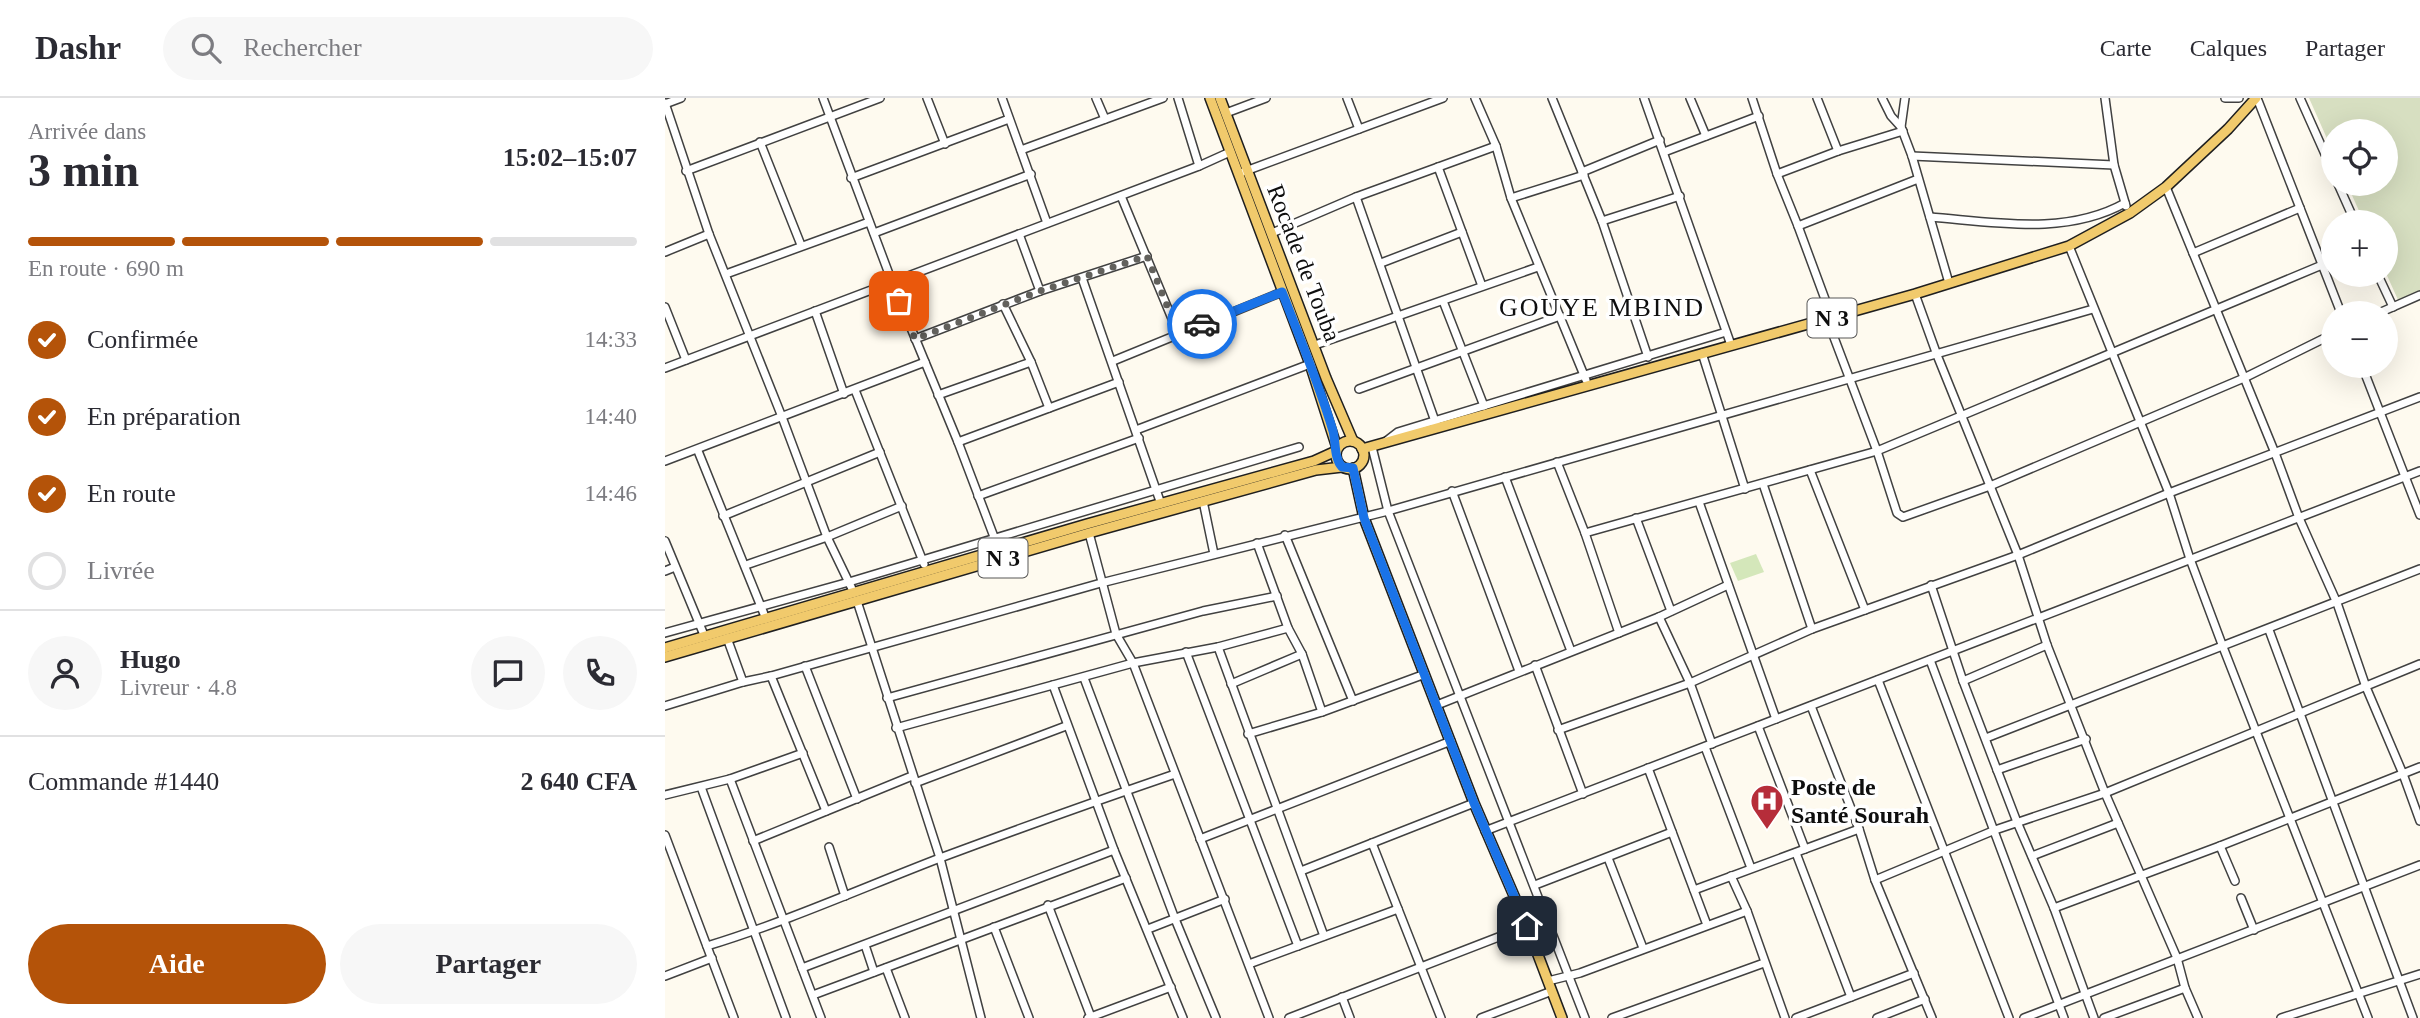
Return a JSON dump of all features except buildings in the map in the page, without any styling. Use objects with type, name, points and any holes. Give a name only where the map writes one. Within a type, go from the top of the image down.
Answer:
[{"type":"main road","name":"Rocade de Touba","points":[[1210,98],[1230,152],[1243,172],[1272,233],[1326,378],[1353,441]]},
{"type":"main road","name":"Rocade de Touba","points":[[1220,98],[1282,292],[1310,364],[1337,449]]},
{"type":"main road","name":"N 3","points":[[1362,449],[1586,381],[1702,353],[1915,295],[2069,246],[2130,213],[2166,187],[2228,129],[2256,98]]},
{"type":"main road","points":[[1346,441],[1353,441],[1362,449],[1362,461],[1353,468],[1342,467],[1337,460],[1337,449],[1346,441]]},
{"type":"main road","name":"N 3","points":[[665,657],[999,550],[1314,461],[1337,449]]},
{"type":"main road","name":"N 3","points":[[665,648],[704,635],[855,597],[1316,470],[1342,467]]},
{"type":"main road","points":[[1353,468],[1364,518],[1485,831],[1527,926],[1562,1018]]},
{"type":"street","points":[[681,98],[665,103],[686,170],[827,537],[855,597],[940,858],[981,1018]]},
{"type":"street","points":[[823,98],[851,178],[999,550]]},
{"type":"street","points":[[686,170],[880,98]]},
{"type":"street","points":[[927,98],[945,144]]},
{"type":"street","points":[[1002,98],[1048,223]]},
{"type":"street","points":[[1096,98],[1105,119]]},
{"type":"street","points":[[1021,150],[1163,98]]},
{"type":"street","points":[[1178,98],[1199,166]]},
{"type":"street","points":[[1226,113],[1266,98]]},
{"type":"street","points":[[1346,98],[1359,129]]},
{"type":"street","points":[[1243,172],[1443,98]]},
{"type":"street","points":[[1475,98],[1496,146],[1511,198],[1538,267],[1586,381]]},
{"type":"street","points":[[1552,98],[1602,221],[1648,357]]},
{"type":"street","points":[[1644,98],[1731,345]]},
{"type":"street","points":[[1690,98],[1706,136]]},
{"type":"street","points":[[1752,98],[1897,513],[1903,517],[1990,486],[2244,378],[2321,340]]},
{"type":"street","points":[[1817,98],[1838,151]]},
{"type":"street","points":[[1882,98],[1891,116],[1902,129],[1912,156],[1949,283]]},
{"type":"street","points":[[1902,129],[1905,98]]},
{"type":"street","points":[[2105,98],[2114,165],[2130,213]]},
{"type":"street","points":[[2225,98],[2239,98]]},
{"type":"street","points":[[2256,98],[2321,262]]},
{"type":"street","points":[[2300,98],[2321,145]]},
{"type":"street","points":[[1664,152],[1759,116]]},
{"type":"street","points":[[851,178],[1009,119]]},
{"type":"street","points":[[1777,174],[1902,129]]},
{"type":"street","points":[[1511,198],[1583,173],[1660,140]]},
{"type":"street","points":[[760,142],[801,246]]},
{"type":"street","points":[[1272,233],[1356,197],[1496,146]]},
{"type":"street","points":[[665,368],[1121,196],[1230,152]]},
{"type":"street","points":[[1912,156],[2114,165]]},
{"type":"street","points":[[1438,167],[1482,286]]},
{"type":"street","points":[[874,233],[1031,174]]},
{"type":"street","points":[[1798,226],[1918,178]]},
{"type":"street","points":[[2166,187],[2299,518],[2337,603],[2366,687],[2420,821]]},
{"type":"street","points":[[1121,196],[1178,333]]},
{"type":"street","points":[[1602,221],[1680,196]]},
{"type":"street","points":[[1356,197],[1436,425],[1484,406],[1586,381],[1648,357],[1726,332]]},
{"type":"street","points":[[1930,217],[2037,225],[2089,217],[2111,211],[2125,203]]},
{"type":"street","points":[[2193,253],[2300,208]]},
{"type":"street","points":[[726,274],[869,222]]},
{"type":"street","points":[[1381,263],[1462,232]]},
{"type":"street","points":[[665,252],[709,234]]},
{"type":"street","points":[[1019,234],[1040,291]]},
{"type":"street","points":[[2069,246],[2169,492],[2190,559],[2223,647],[2368,1018]]},
{"type":"street","points":[[915,339],[1003,304],[1147,256]]},
{"type":"street","points":[[1585,533],[1877,452],[2321,265]]},
{"type":"street","points":[[1315,345],[1538,267]]},
{"type":"street","points":[[1082,278],[1161,504]]},
{"type":"street","points":[[1113,361],[1282,292]]},
{"type":"street","points":[[1915,295],[2018,555],[2047,645],[2105,793],[2177,958],[2185,988],[2198,1018]]},
{"type":"street","points":[[2398,305],[2420,295]]},
{"type":"street","points":[[1443,301],[1484,406]]},
{"type":"street","points":[[1003,304],[1031,362],[1049,408]]},
{"type":"street","points":[[665,307],[686,360]]},
{"type":"street","points":[[665,706],[1101,583],[1364,518],[2093,309]]},
{"type":"street","points":[[815,311],[844,394]]},
{"type":"street","points":[[1359,389],[1560,316]]},
{"type":"street","points":[[1702,353],[1745,489]]},
{"type":"street","points":[[665,461],[925,362]]},
{"type":"street","points":[[938,394],[1031,362]]},
{"type":"street","points":[[1136,430],[1310,364]]},
{"type":"street","points":[[2367,378],[2420,515]]},
{"type":"street","points":[[958,442],[1119,382]]},
{"type":"street","points":[[855,390],[927,572]]},
{"type":"street","points":[[1558,730],[1690,683],[1812,629],[2018,555],[2169,492],[2420,397]]},
{"type":"street","points":[[978,496],[1139,438]]},
{"type":"street","points":[[665,633],[922,561],[1299,447]]},
{"type":"street","points":[[1372,447],[1388,511],[1585,1018]]},
{"type":"street","points":[[698,450],[766,619]]},
{"type":"street","points":[[723,516],[880,452]]},
{"type":"street","points":[[1557,462],[1585,533],[1619,633]]},
{"type":"street","points":[[1810,470],[1864,610]]},
{"type":"street","points":[[1485,831],[2420,471]]},
{"type":"street","points":[[1505,477],[1571,651]]},
{"type":"street","points":[[1763,484],[1812,629]]},
{"type":"street","points":[[1452,491],[1519,671]]},
{"type":"street","points":[[1203,501],[1214,554]]},
{"type":"street","points":[[1699,502],[1776,719]]},
{"type":"street","points":[[745,565],[827,537],[902,506]]},
{"type":"street","points":[[1636,518],[1671,611]]},
{"type":"street","points":[[1089,533],[1116,634],[1133,663],[1269,1018]]},
{"type":"street","points":[[1285,536],[1353,701]]},
{"type":"street","points":[[665,541],[704,635]]},
{"type":"street","points":[[1257,543],[1288,628],[1302,654],[1322,712]]},
{"type":"street","points":[[665,570],[675,566]]},
{"type":"street","points":[[1986,738],[2420,569]]},
{"type":"street","points":[[1437,705],[1659,617],[1728,585]]},
{"type":"street","points":[[1931,585],[1962,681],[2054,908],[2094,1018]]},
{"type":"street","points":[[887,698],[1203,611],[1277,596]]},
{"type":"street","points":[[1659,617],[1690,683],[1751,868]]},
{"type":"street","points":[[897,728],[1133,663],[1218,647],[1288,628]]},
{"type":"street","points":[[2269,630],[2413,1018]]},
{"type":"street","points":[[727,638],[743,682]]},
{"type":"street","points":[[1962,681],[2047,645]]},
{"type":"street","points":[[1218,647],[1324,936]]},
{"type":"street","points":[[1186,652],[1298,946]]},
{"type":"street","points":[[1231,684],[1302,654]]},
{"type":"street","points":[[1930,660],[2064,1018]]},
{"type":"street","points":[[1875,880],[1995,830],[2105,793],[2420,664]]},
{"type":"street","points":[[1535,665],[1583,794]]},
{"type":"street","points":[[806,666],[857,799]]},
{"type":"street","points":[[1248,734],[1322,712],[1425,674]]},
{"type":"street","points":[[771,676],[826,811]]},
{"type":"street","points":[[1084,678],[1175,919],[1216,1018]]},
{"type":"street","points":[[1878,680],[2009,1018]]},
{"type":"street","points":[[1053,685],[1114,850],[1183,1018]]},
{"type":"street","points":[[1811,706],[1859,829],[1875,880],[1932,1018]]},
{"type":"street","points":[[753,841],[857,799],[1066,726]]},
{"type":"street","points":[[1758,726],[1805,849]]},
{"type":"street","points":[[1997,770],[2086,739]]},
{"type":"street","points":[[1201,839],[1451,741]]},
{"type":"street","points":[[665,795],[730,779],[803,753]]},
{"type":"street","points":[[2054,908],[2420,767]]},
{"type":"street","points":[[1648,768],[1707,925]]},
{"type":"street","points":[[707,946],[754,932],[940,858],[1175,774]]},
{"type":"street","points":[[730,779],[821,1018]]},
{"type":"street","points":[[701,787],[786,1018]]},
{"type":"street","points":[[1301,871],[1474,803]]},
{"type":"street","points":[[2032,856],[2118,822]]},
{"type":"street","points":[[1694,890],[1859,829]]},
{"type":"street","points":[[1535,885],[1672,832]]},
{"type":"street","points":[[665,835],[734,1018]]},
{"type":"street","points":[[1372,843],[1441,1018]]},
{"type":"street","points":[[2220,846],[2235,881]]},
{"type":"street","points":[[829,847],[845,896]]},
{"type":"street","points":[[802,968],[1114,850]]},
{"type":"street","points":[[1796,853],[1851,997]]},
{"type":"street","points":[[1608,858],[1643,948]]},
{"type":"street","points":[[2024,1018],[2420,865]]},
{"type":"street","points":[[1731,876],[1747,911],[1785,1018]]},
{"type":"street","points":[[813,995],[1126,878]]},
{"type":"street","points":[[2241,898],[2254,930]]},
{"type":"street","points":[[1148,929],[1225,899]]},
{"type":"street","points":[[1048,905],[1089,1017],[1171,987]]},
{"type":"street","points":[[1249,964],[1398,909]]},
{"type":"street","points":[[1481,1018],[1570,976],[1747,911]]},
{"type":"street","points":[[1289,1018],[1527,926]]},
{"type":"street","points":[[994,928],[1028,1018]]},
{"type":"street","points":[[865,945],[874,972]]},
{"type":"street","points":[[665,976],[712,958]]},
{"type":"street","points":[[1612,1018],[1765,963]]},
{"type":"street","points":[[886,968],[905,1018]]},
{"type":"street","points":[[1796,1018],[1914,973]]},
{"type":"street","points":[[2285,1017],[2420,975]]},
{"type":"street","points":[[2104,1018],[2185,988]]},
{"type":"street","points":[[1342,997],[1350,1018]]},
{"type":"street","points":[[1877,1018],[1925,999]]},
{"type":"green space","points":[[2309,98],[2420,98],[2420,293],[2399,302],[2392,287],[2398,287],[2398,210],[2359,210],[2352,196],[2398,196],[2398,119],[2321,119],[2321,125]]},
{"type":"green space","points":[[1756,554],[1764,572],[1738,581],[1730,563]]},
{"type":"way so far","points":[[899,301],[915,339],[1003,304],[1147,256],[1178,333],[1202,324]]},
{"type":"place","name":"Poste de Santé Sourah","points":[[1767,831]]},
{"type":"district","name":"GOUYE MBIND","points":[[1602,307]]},
{"type":"route","points":[[1202,324],[1282,292],[1330,422],[1337,448],[1337,460],[1342,467],[1353,468],[1364,518],[1474,803],[1527,926]]}]
